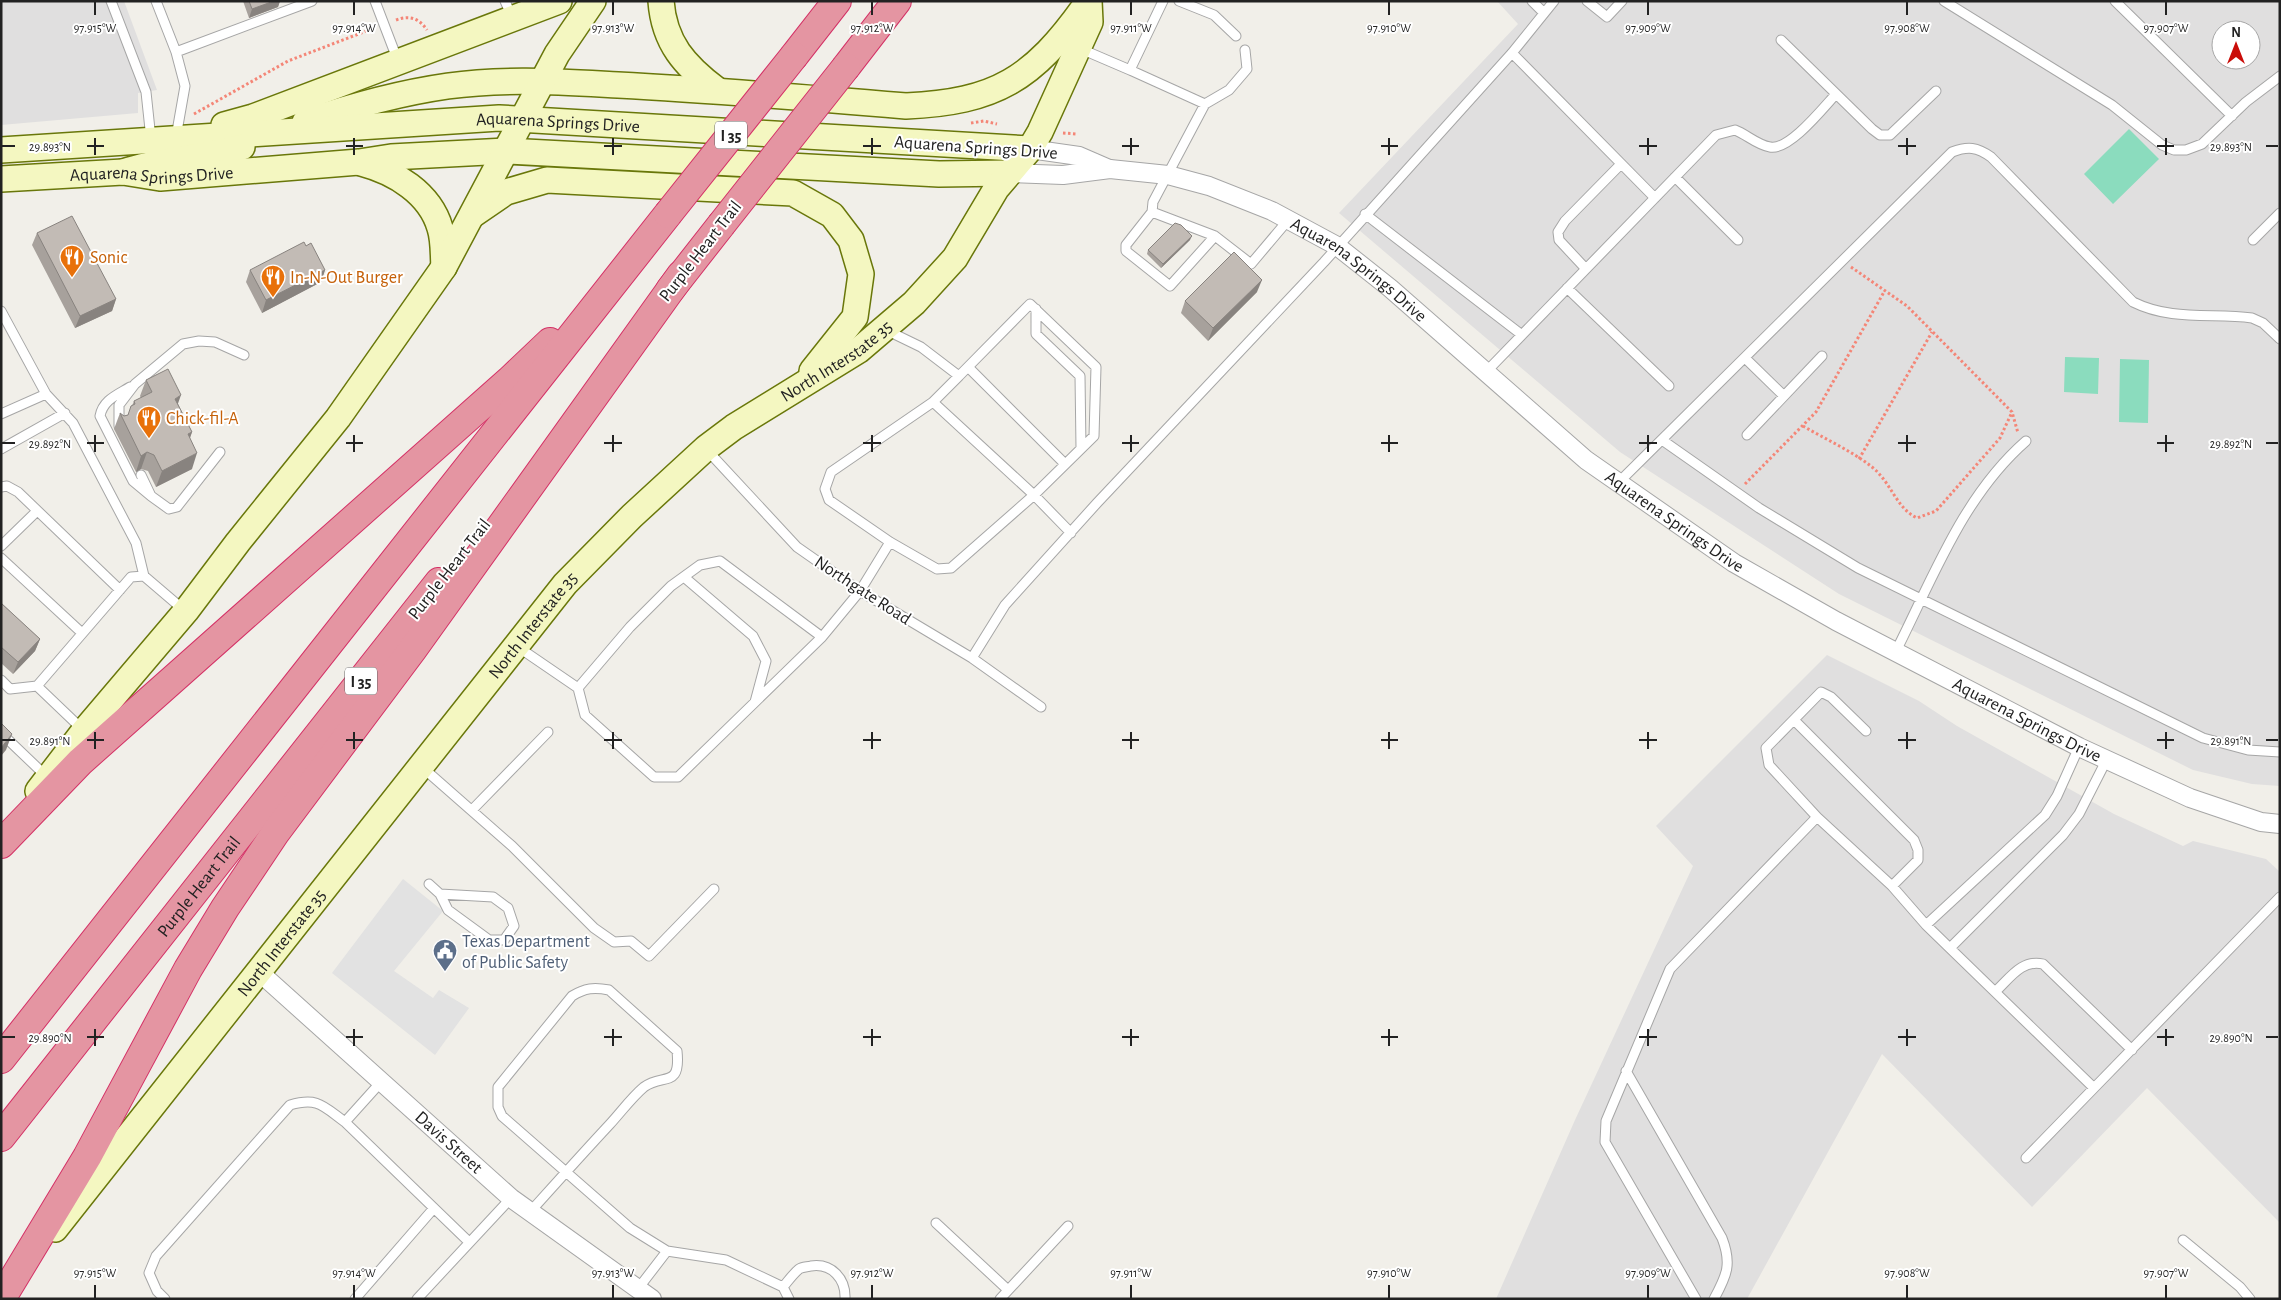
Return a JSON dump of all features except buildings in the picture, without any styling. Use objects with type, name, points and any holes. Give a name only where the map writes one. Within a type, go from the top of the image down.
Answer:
[{"type":"highway","name":"I 35","points":[[1,1059],[837,1]]},
{"type":"highway","name":"Purple Heart Trail","points":[[1,1136],[897,1]]},
{"type":"highway","points":[[1,844],[53,782],[95,749],[510,380],[628,266]]},
{"type":"highway","points":[[2,1297],[87,1157],[188,969],[225,908],[276,832],[413,649],[681,275]]},
{"type":"main road","points":[[176,139],[253,117],[398,62],[509,10],[559,1]]},
{"type":"main road","points":[[1,839],[53,782],[84,731],[186,611],[238,542],[338,418],[444,267],[557,54],[594,1]]},
{"type":"main road","points":[[661,1],[663,20],[669,38],[695,73],[717,90]]},
{"type":"main road","points":[[123,172],[152,162],[220,153],[246,146],[274,133],[361,103],[450,86],[517,80],[717,90],[906,106],[933,105],[976,97],[1001,88],[1016,78],[1048,53],[1089,1]]},
{"type":"main road","name":"North Interstate 35","points":[[2,1297],[420,765],[565,584],[632,516],[706,448],[734,427],[859,350],[914,303],[955,258],[996,189],[1030,148],[1040,132],[1090,22],[1089,1]]},
{"type":"main road","name":"Aquarena Springs Drive","points":[[1,150],[499,118],[1030,148]]},
{"type":"main road","name":"Aquarena Springs Drive","points":[[1,179],[123,172],[160,178],[359,162],[391,157],[506,151],[939,174],[1009,174]]},
{"type":"main road","points":[[359,162],[382,168],[413,187],[434,212],[441,230],[444,267]]},
{"type":"main road","points":[[472,215],[506,192],[547,180],[793,193],[832,215],[851,240],[862,274],[855,317],[801,385]]},
{"type":"street","name":"Aquarena Springs Drive","points":[[1030,148],[1079,156],[1110,169]]},
{"type":"street","name":"Aquarena Springs Drive","points":[[1009,174],[1063,175],[1110,169],[1168,175],[1209,186],[1289,219],[1337,246],[1390,288],[1586,460],[1734,563],[1836,621],[2079,747],[2190,798],[2261,822],[2280,824]]},
{"type":"street","name":"Davis Street","points":[[258,971],[510,1198],[644,1295]]},
{"type":"lane","points":[[111,1],[146,92],[151,140]]},
{"type":"lane","points":[[156,1],[176,52],[184,86],[176,139]]},
{"type":"lane","points":[[176,52],[312,1]]},
{"type":"lane","points":[[375,1],[398,62]]},
{"type":"lane","points":[[1130,70],[1163,1]]},
{"type":"lane","points":[[1179,1],[1214,15],[1236,36]]},
{"type":"lane","points":[[1532,1],[1544,13]]},
{"type":"lane","points":[[972,658],[1005,605],[1337,246],[1512,53],[1554,1]]},
{"type":"lane","points":[[1587,1],[1607,17],[1622,1]]},
{"type":"lane","points":[[1944,1],[2112,105],[2162,145],[2174,150],[2186,150],[2202,144],[2280,76]]},
{"type":"lane","points":[[2115,1],[2232,116]]},
{"type":"lane","points":[[1781,40],[1872,129],[1880,134],[1890,136],[1936,91]]},
{"type":"lane","points":[[1078,48],[1205,104]]},
{"type":"lane","points":[[1215,236],[1170,286],[1126,251],[1126,245],[1152,212],[1153,202],[1205,104],[1229,90],[1247,69],[1245,50]]},
{"type":"lane","points":[[1512,53],[1655,198]]},
{"type":"lane","points":[[1485,373],[1716,135],[1734,130],[1772,148],[1782,145],[1791,140],[1836,94]]},
{"type":"lane","points":[[1618,483],[1952,152],[1971,147],[1982,150],[1991,157],[2133,302],[2150,310],[2166,314],[2252,318],[2263,322],[2280,339]]},
{"type":"lane","points":[[1586,269],[1559,240],[1558,232],[1565,221],[1621,164]]},
{"type":"lane","points":[[1675,177],[1738,240]]},
{"type":"lane","points":[[1152,212],[1215,236],[1251,264],[1289,219]]},
{"type":"lane","points":[[2253,240],[2280,213]]},
{"type":"lane","points":[[1365,214],[1522,335]]},
{"type":"lane","points":[[1567,288],[1669,386]]},
{"type":"lane","points":[[1030,304],[1096,367],[1094,436],[1064,463],[1034,495],[951,568],[937,569],[890,542],[829,500],[826,489],[831,472],[933,402],[968,367],[1030,304]]},
{"type":"lane","points":[[1036,309],[1036,334],[1080,376],[1081,448]]},
{"type":"lane","points":[[1,311],[46,394],[52,403],[65,413],[73,423],[136,543],[144,576],[186,611]]},
{"type":"lane","points":[[884,329],[921,347],[959,376]]},
{"type":"lane","points":[[220,452],[177,507],[170,509],[133,481],[100,416],[102,408],[107,402],[135,384],[184,344],[199,341],[214,342],[244,355]]},
{"type":"lane","points":[[1747,435],[1822,356]]},
{"type":"lane","points":[[1745,358],[1784,396]]},
{"type":"lane","points":[[968,367],[1064,463]]},
{"type":"lane","points":[[119,426],[119,405],[135,384]]},
{"type":"lane","points":[[1,414],[46,394]]},
{"type":"lane","points":[[933,402],[1034,495],[1070,533]]},
{"type":"lane","points":[[1,449],[65,413]]},
{"type":"lane","points":[[1662,440],[1737,493],[1858,568],[2203,738],[2248,750],[2280,752]]},
{"type":"lane","points":[[1896,651],[1946,547],[1989,478],[2024,443]]},
{"type":"lane","name":"Northgate Road","points":[[706,448],[797,547],[860,591],[972,658],[1041,707]]},
{"type":"lane","points":[[141,475],[151,496]]},
{"type":"lane","points":[[1,487],[7,486],[18,492],[120,590]]},
{"type":"lane","points":[[1,546],[37,510]]},
{"type":"lane","points":[[516,646],[578,688],[585,715],[654,777],[678,777],[822,637],[860,591],[890,542]]},
{"type":"lane","points":[[1,558],[82,634]]},
{"type":"lane","points":[[578,688],[630,627],[671,586],[700,566],[720,561],[822,637]]},
{"type":"lane","points":[[1,680],[10,689],[37,686],[131,577],[144,576]]},
{"type":"lane","points":[[684,577],[753,636],[766,661],[755,702]]},
{"type":"lane","points":[[37,686],[84,731]]},
{"type":"lane","points":[[1866,732],[1830,697],[1821,692],[1766,748],[1766,756],[1769,765],[1817,817],[1892,886],[1926,925],[1951,947],[2094,1088]]},
{"type":"lane","points":[[1794,720],[1914,840],[1918,850],[1918,860],[1892,886]]},
{"type":"lane","points":[[472,810],[548,732]]},
{"type":"lane","points":[[1,733],[53,782]]},
{"type":"lane","points":[[1926,925],[2045,815],[2057,796],[2079,747]]},
{"type":"lane","points":[[1951,947],[2063,834],[2079,814],[2107,759]]},
{"type":"lane","points":[[420,765],[512,846],[594,928],[614,942],[631,940],[649,956],[714,890]]},
{"type":"lane","points":[[1696,1299],[1605,1142],[1606,1121],[1670,969],[1817,817]]},
{"type":"lane","points":[[428,884],[440,894],[448,910],[489,940],[504,940],[514,926],[508,908],[493,897],[440,894]]},
{"type":"lane","points":[[2026,1158],[2280,897]]},
{"type":"lane","points":[[1996,991],[2021,967],[2028,963],[2043,964],[2132,1050]]},
{"type":"lane","points":[[530,1212],[566,1172],[645,1086],[668,1079],[676,1073],[678,1064],[677,1051],[609,990],[596,987],[583,990],[572,996],[498,1087],[498,1107],[502,1116],[566,1172],[630,1228],[667,1251],[726,1260],[783,1286],[789,1299]]},
{"type":"lane","points":[[1626,1071],[1722,1238],[1728,1254],[1728,1267],[1723,1283],[1714,1299]]},
{"type":"lane","points":[[345,1122],[381,1082]]},
{"type":"lane","points":[[166,1299],[156,1291],[149,1273],[156,1256],[290,1105],[307,1100],[324,1106],[345,1122],[469,1242]]},
{"type":"lane","points":[[417,1299],[510,1198]]},
{"type":"lane","points":[[355,1299],[434,1208]]},
{"type":"lane","points":[[936,1223],[1008,1290]]},
{"type":"lane","points":[[1000,1299],[1068,1226]]},
{"type":"lane","points":[[2183,1240],[2240,1286],[2250,1299]]},
{"type":"lane","points":[[644,1295],[667,1251]]},
{"type":"lane","points":[[783,1286],[801,1268],[814,1265],[829,1267],[839,1275],[845,1289],[845,1299]]},
{"type":"path","points":[[395,20],[410,17],[418,20],[425,27],[430,37]]},
{"type":"path","points":[[193,114],[288,61],[369,30]]},
{"type":"path","points":[[1057,133],[1077,134]]},
{"type":"path","points":[[1843,261],[1884,292],[1907,306],[2012,412],[2024,443]]},
{"type":"path","points":[[1737,493],[1816,412],[1884,292]]},
{"type":"path","points":[[1859,459],[1932,332]]},
{"type":"path","points":[[1803,426],[1873,467],[1887,483],[1906,512],[1917,518],[1936,510],[2000,438],[2012,412]]},
{"type":"shaded area","points":[[1,1],[124,1],[157,90],[138,93],[138,113],[1,125]]},
{"type":"shaded area","points":[[1497,1],[2280,1],[2280,786],[2252,784],[2193,770],[1839,594],[1620,452],[1339,213],[1518,24]]},
{"type":"shaded area","points":[[1827,655],[1919,701],[1957,726],[2114,814],[2183,846],[2193,841],[2266,859],[2280,872],[2280,1223],[2147,1088],[2032,1207],[1882,1054],[1747,1299],[1496,1299],[1575,1120],[1693,866],[1656,826]]},
{"type":"shaded area","points":[[403,879],[443,911],[394,971],[433,998],[439,990],[469,1008],[435,1055],[332,973]]},
{"type":"green space","points":[[2129,129],[2159,159],[2113,204],[2084,174]]},
{"type":"green space","points":[[2065,357],[2099,358],[2098,394],[2064,392]]},
{"type":"green space","points":[[2120,359],[2149,360],[2148,423],[2119,422]]},
{"type":"place","name":"Sonic","points":[[72,278]]},
{"type":"place","name":"In-N-Out Burger","points":[[273,298]]},
{"type":"place","name":"Chick-fil-A","points":[[149,439]]},
{"type":"place","name":"Texas Department of Public Safety","points":[[445,972]]}]
